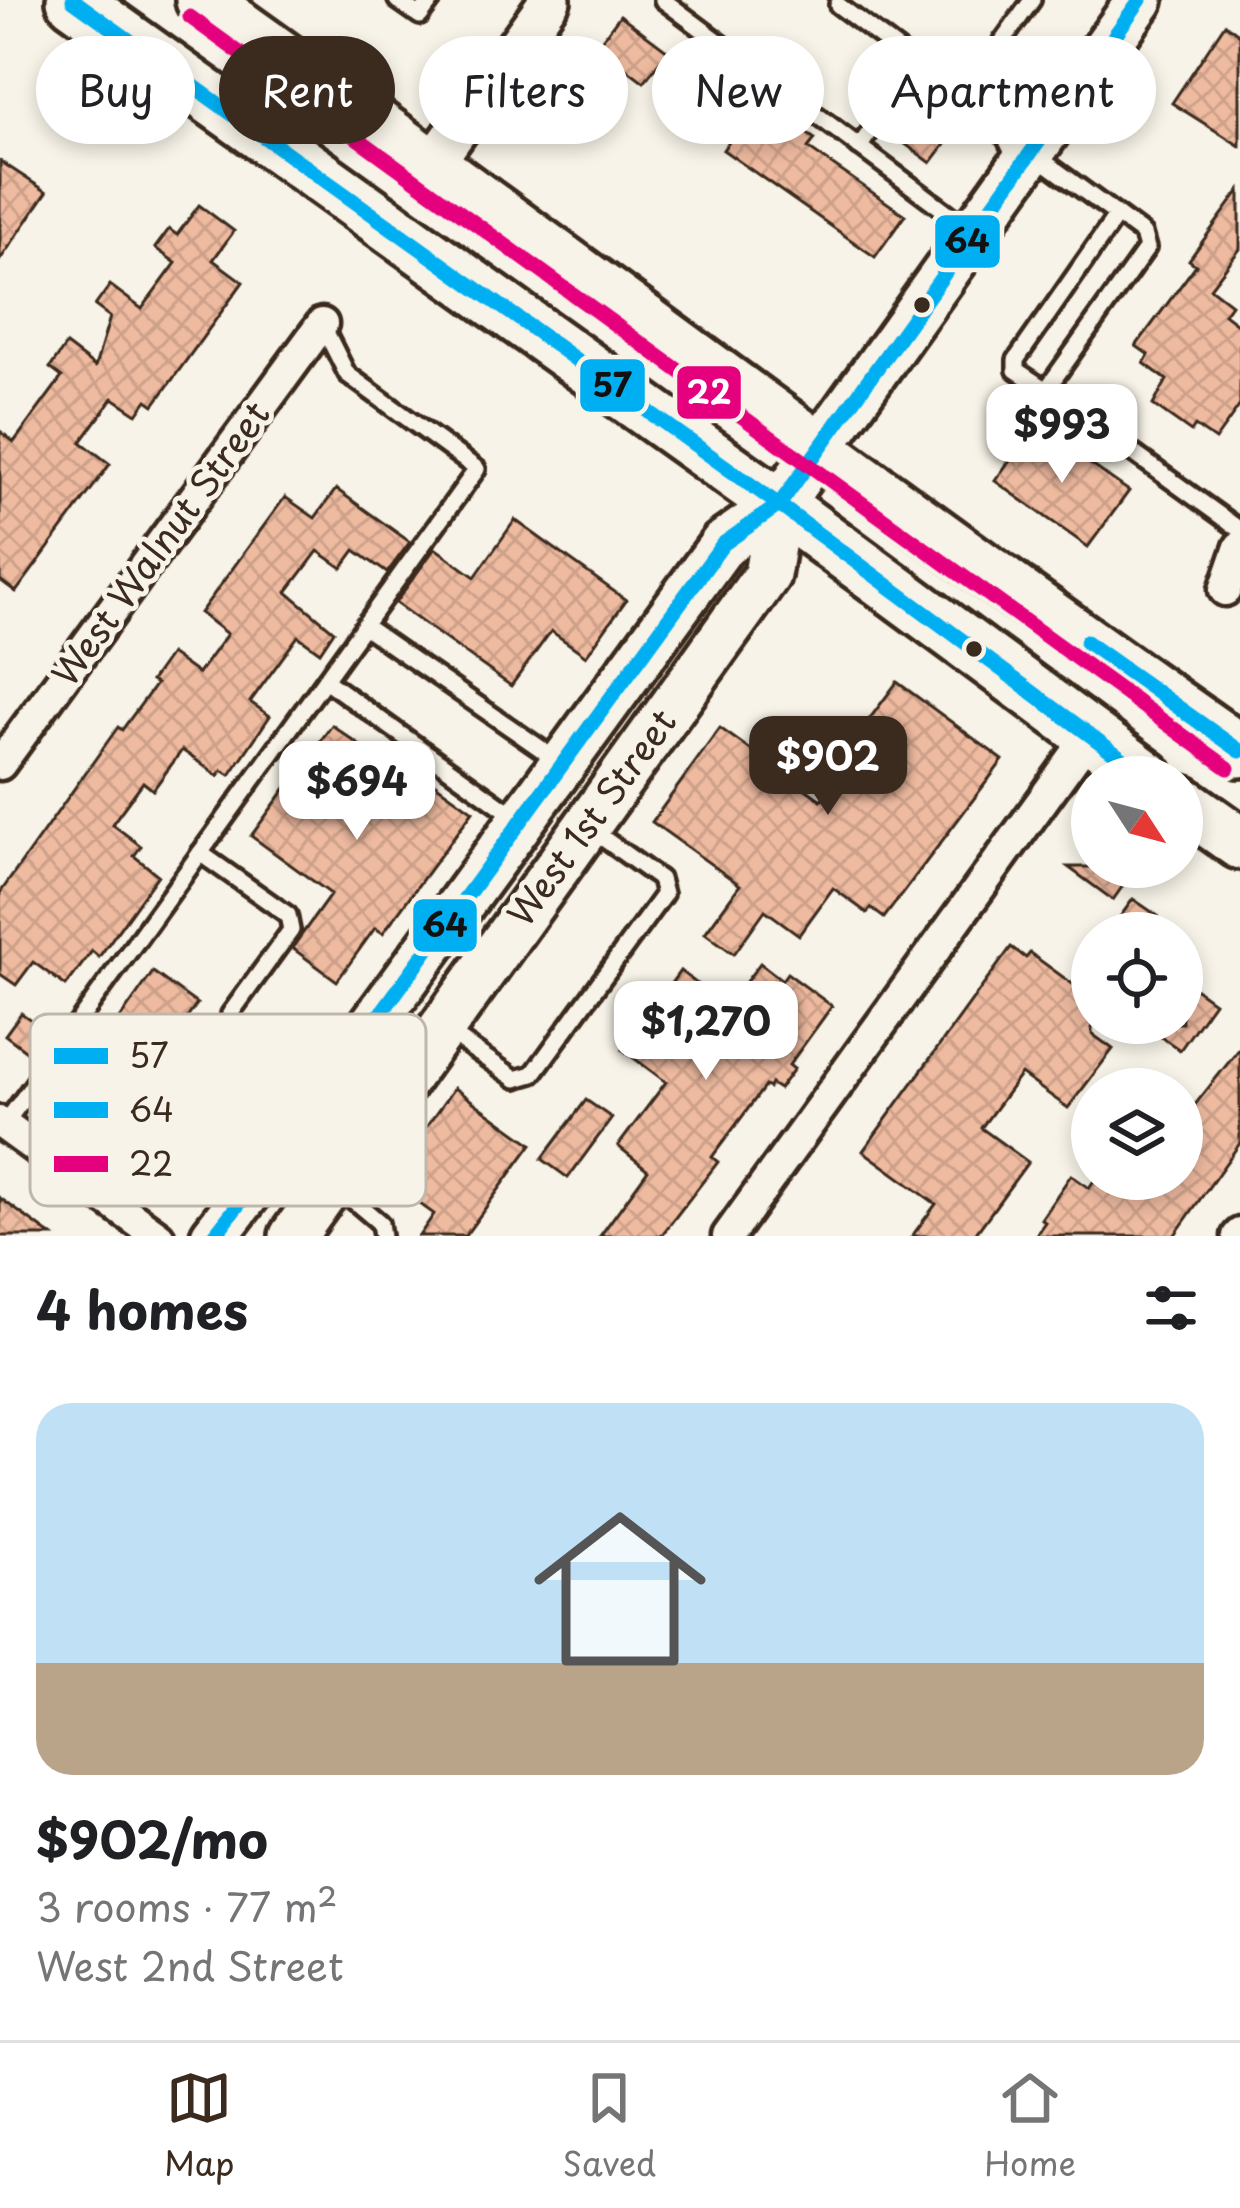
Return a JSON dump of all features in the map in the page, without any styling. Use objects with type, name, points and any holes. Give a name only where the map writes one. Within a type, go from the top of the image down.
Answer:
[{"type":"main road","points":[[73,0],[779,505],[1117,756]]},
{"type":"main road","points":[[202,0],[1240,751]]},
{"type":"main road","name":"West 1st Street","points":[[381,1014],[723,544],[779,505],[1140,0]]},
{"type":"main road","name":"West 1st Street","points":[[426,1051],[767,575],[779,505]]},
{"type":"main road","points":[[1203,817],[1240,843]]},
{"type":"main road","name":"West 1st Street","points":[[214,1236],[237,1206]]},
{"type":"main road","name":"West 1st Street","points":[[293,1236],[315,1206]]},
{"type":"street","points":[[433,164],[549,0]]},
{"type":"street","name":"West Walnut Street","points":[[0,764],[322,324]]},
{"type":"street","points":[[1225,590],[1240,547]]},
{"type":"street","points":[[728,1236],[1089,736]]},
{"type":"street","points":[[2,1124],[30,1144]]},
{"type":"street","points":[[116,1206],[158,1236]]},
{"type":"lane","points":[[397,0],[420,16],[432,0]]},
{"type":"lane","points":[[663,0],[974,232]]},
{"type":"lane","points":[[1006,36],[1032,0]]},
{"type":"lane","points":[[837,2],[881,36]]},
{"type":"lane","points":[[1016,144],[1026,160],[1143,234],[1147,248],[1046,391]]},
{"type":"lane","points":[[1117,215],[1016,360],[1016,370],[1240,530]]},
{"type":"lane","points":[[82,1014],[477,469],[346,374],[322,324]]},
{"type":"lane","points":[[364,626],[563,764]]},
{"type":"lane","points":[[325,680],[521,820]]},
{"type":"lane","points":[[442,1028],[516,1079],[533,1074],[664,894],[660,879],[586,826]]},
{"type":"lane","points":[[200,853],[288,915],[291,930],[230,1014]]},
{"type":"lane","points":[[2,1124],[30,1086]]},
{"type":"lane","points":[[360,1206],[380,1223],[382,1236]]},
{"type":"building","points":[[620,15],[652,39],[652,72],[644,82],[628,70],[628,36],[604,36]]},
{"type":"building","points":[[1225,24],[1240,35],[1240,146],[1172,103]]},
{"type":"building","points":[[727,144],[811,144],[808,148],[905,215],[875,257],[723,150]]},
{"type":"building","points":[[905,144],[945,144],[931,163]]},
{"type":"building","points":[[0,161],[47,192],[0,260]]},
{"type":"building","points":[[1240,190],[1240,249],[1210,288],[1231,304],[1224,314],[1240,326],[1240,405],[1215,440],[1195,426],[1191,432],[1153,405],[1167,380],[1144,363],[1149,355],[1136,346],[1196,265],[1189,260]]},
{"type":"building","points":[[199,205],[234,231],[213,260],[243,282],[154,405],[147,400],[137,414],[113,398],[81,442],[110,464],[16,592],[0,580],[0,431],[14,442],[62,377],[50,368],[66,345],[95,367],[110,317],[95,306],[110,285],[142,309],[176,263],[155,248],[169,229],[177,235]]},
{"type":"building","points":[[1035,425],[1129,491],[1088,547],[995,481]]},
{"type":"building","points":[[336,489],[410,542],[387,573],[355,550],[342,568],[318,551],[287,592],[334,631],[320,652],[298,636],[250,702],[270,716],[230,775],[222,770],[218,776],[182,750],[153,790],[143,782],[112,824],[141,846],[134,856],[158,875],[99,957],[92,951],[66,986],[33,962],[16,985],[0,974],[0,893],[118,727],[122,730],[156,684],[151,681],[170,654],[198,674],[227,634],[200,613],[285,497],[315,518]]},
{"type":"building","points":[[515,520],[626,600],[586,656],[551,631],[511,686],[395,603],[435,548],[475,577]]},
{"type":"building","points":[[897,682],[1003,760],[884,918],[871,908],[867,913],[833,888],[799,935],[765,910],[734,954],[705,933],[740,885],[652,822],[720,728],[821,800],[872,730],[865,725]]},
{"type":"building","points":[[332,725],[408,781],[416,770],[473,811],[383,933],[375,928],[337,981],[292,948],[331,894],[251,836]]},
{"type":"building","points":[[1097,888],[1121,888],[1113,900]]},
{"type":"building","points":[[1133,899],[1152,912],[1124,912]]},
{"type":"building","points":[[1011,947],[1026,958],[1030,953],[1071,983],[1071,1044],[1106,1044],[1113,1049],[1099,1068],[1071,1068],[1068,1108],[1021,1074],[981,1128],[1028,1162],[974,1236],[912,1236],[936,1204],[863,1151]]},
{"type":"building","points":[[760,963],[782,980],[787,973],[832,1006],[789,1065],[794,1069],[779,1089],[765,1086],[712,1157],[718,1162],[661,1236],[600,1236],[648,1170],[618,1146],[666,1082],[623,1050],[680,971],[727,1007]]},
{"type":"building","points":[[153,972],[197,1004],[190,1014],[123,1014]]},
{"type":"building","points":[[1203,994],[1214,1002],[1203,1018]]},
{"type":"building","points":[[21,1013],[30,1019],[29,1053],[5,1035]]},
{"type":"building","points":[[1240,1048],[1240,1143],[1203,1195],[1203,1095]]},
{"type":"building","points":[[454,1088],[532,1144],[465,1236],[419,1236],[434,1214],[423,1206],[426,1127]]},
{"type":"building","points":[[586,1100],[612,1118],[568,1178],[542,1159]]},
{"type":"building","points":[[1071,1175],[1071,1200],[1200,1200],[1174,1236],[1035,1236],[1045,1222],[1041,1219]]},
{"type":"building","points":[[0,1198],[52,1236],[0,1236]]},
{"type":"transit line","name":"57","points":[[73,0],[779,505],[1119,756]]},
{"type":"transit line","name":"64","points":[[380,1014],[723,544],[779,505],[1140,0]]},
{"type":"transit line","name":"22","points":[[190,17],[1228,768]]},
{"type":"transit line","name":"57","points":[[1086,642],[1240,751]]},
{"type":"transit line","name":"64","points":[[214,1236],[237,1206]]}]
